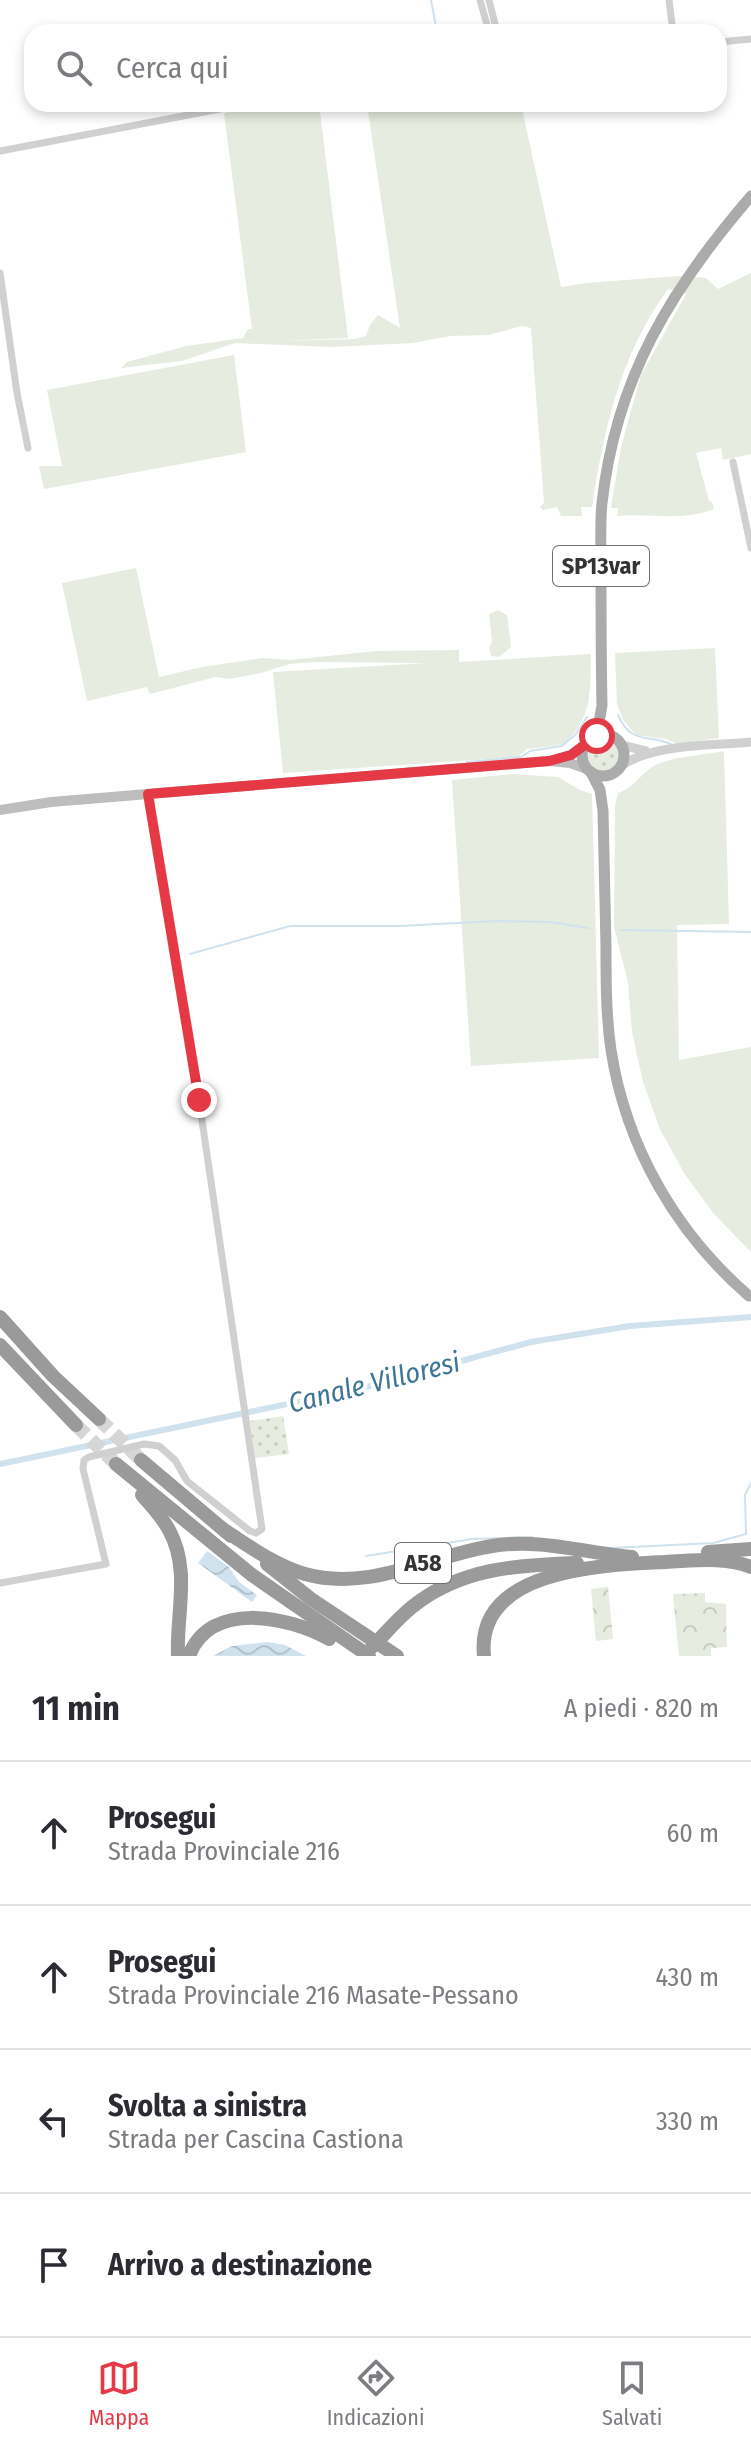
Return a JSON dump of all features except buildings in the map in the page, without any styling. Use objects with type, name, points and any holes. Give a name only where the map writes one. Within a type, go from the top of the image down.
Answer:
[{"type":"highway","points":[[0,1317],[47,1370],[99,1419]]},
{"type":"highway","points":[[0,1345],[76,1425]]},
{"type":"highway","name":"A58","points":[[141,1460],[311,1599],[397,1656]]},
{"type":"highway","name":"A58","points":[[178,1656],[182,1574],[176,1543],[160,1517],[116,1464],[252,1575],[366,1656],[420,1601],[466,1577],[509,1566],[628,1560],[718,1560],[751,1567]]},
{"type":"highway","name":"A58","points":[[224,1530],[293,1570],[340,1580],[367,1578],[502,1545],[533,1544],[628,1560]]},
{"type":"highway","name":"A58","points":[[484,1656],[483,1638],[487,1624],[500,1605],[518,1591],[562,1573],[628,1560],[751,1549]]},
{"type":"highway","points":[[189,1656],[196,1641],[208,1631],[223,1622],[249,1618],[279,1620],[305,1627],[356,1656]]},
{"type":"main road","name":"SP13var","points":[[749,1296],[705,1253],[668,1202],[642,1154],[623,1103],[612,1057],[608,1018],[603,811],[600,791],[582,756],[599,723],[602,705],[601,507],[618,417],[639,361],[668,305],[715,239],[751,196]]},
{"type":"main road","name":"SP13var","points":[[602,705],[606,725],[624,756],[606,792],[603,811]]},
{"type":"main road","points":[[549,761],[571,755],[589,740],[603,735],[618,742]]},
{"type":"main road","points":[[0,810],[34,804],[549,761],[570,763],[605,776],[618,770]]},
{"type":"street","points":[[480,0],[487,24]]},
{"type":"street","points":[[489,0],[495,24]]},
{"type":"street","points":[[669,0],[672,24]]},
{"type":"street","points":[[727,41],[751,39]]},
{"type":"street","points":[[0,151],[204,112]]},
{"type":"street","points":[[0,273],[28,448]]},
{"type":"street","points":[[733,462],[751,548]]},
{"type":"street","points":[[618,742],[653,752]]},
{"type":"street","points":[[618,770],[633,758],[653,752],[751,742]]},
{"type":"street","points":[[0,1583],[106,1564],[83,1469],[84,1460],[144,1444],[162,1448],[175,1460],[187,1481],[250,1531],[261,1532],[263,1521],[247,1411],[148,794]]},
{"type":"green space","points":[[320,112],[348,338],[277,341],[355,339],[366,336],[378,315],[400,328],[368,112],[523,112],[561,287],[679,276],[706,278],[718,289],[751,273],[751,454],[723,460],[721,448],[696,453],[714,509],[677,516],[617,516],[618,508],[611,508],[621,447],[641,375],[686,294],[668,289],[651,314],[626,366],[602,449],[592,507],[581,507],[582,516],[561,516],[557,507],[543,510],[540,507],[544,503],[531,328],[522,326],[489,335],[450,336],[413,343],[331,347],[235,343],[182,361],[121,368],[127,362],[186,346],[243,338],[248,329],[252,329],[224,113]]},
{"type":"green space","points":[[234,355],[246,452],[44,489],[39,466],[62,466],[47,390]]},
{"type":"green space","points":[[136,568],[159,677],[262,658],[290,660],[377,651],[459,650],[459,662],[591,654],[590,692],[585,714],[563,745],[527,749],[518,757],[283,773],[273,672],[427,663],[289,664],[261,673],[229,679],[216,677],[150,694],[147,687],[87,701],[62,583]]},
{"type":"green space","points":[[498,610],[507,615],[511,647],[499,657],[491,656],[489,648],[492,642],[489,614]]},
{"type":"green space","points":[[715,648],[719,738],[677,744],[666,739],[636,735],[623,720],[617,704],[615,653]]},
{"type":"green space","points":[[603,738],[615,743],[620,755],[615,767],[603,772],[591,767],[586,755],[591,743]]},
{"type":"green space","points":[[724,751],[729,924],[677,925],[679,1060],[751,1047],[751,1252],[714,1214],[684,1173],[660,1129],[643,1082],[632,1032],[628,982],[614,927],[615,805],[618,793],[660,763]]},
{"type":"green space","points":[[512,774],[558,777],[592,794],[599,1058],[471,1066],[452,780]]},
{"type":"green space","points":[[283,1416],[289,1454],[255,1458],[250,1421]]},
{"type":"green space","points":[[608,1587],[613,1639],[596,1641],[591,1589]]},
{"type":"green space","points":[[705,1593],[705,1602],[726,1604],[727,1647],[711,1648],[711,1656],[679,1656],[673,1594]]},
{"type":"water","points":[[207,1551],[229,1567],[239,1582],[257,1595],[252,1602],[198,1563]]},
{"type":"water","points":[[268,1642],[285,1645],[306,1656],[213,1656],[232,1646]]},
{"type":"waterway","points":[[431,0],[436,24]]},
{"type":"waterway","points":[[618,715],[634,735],[671,744]]},
{"type":"waterway","points":[[467,762],[521,757],[530,751],[562,746],[575,735],[587,717]]},
{"type":"waterway","points":[[190,954],[290,926],[399,926],[496,921],[550,922],[588,928]]},
{"type":"waterway","points":[[622,930],[751,932]]},
{"type":"waterway","name":"Canale Villoresi","points":[[0,1464],[355,1390],[531,1342],[630,1326],[751,1317]]},
{"type":"waterway","points":[[611,1548],[713,1543],[746,1534],[745,1495],[751,1483]]},
{"type":"waterway","points":[[366,1556],[472,1539],[533,1537]]},
{"type":"tunnel","points":[[99,1419],[141,1460]]},
{"type":"tunnel","points":[[76,1425],[116,1464]]},
{"type":"route","points":[[199,1100],[148,794],[549,761],[571,755],[597,736]]}]
